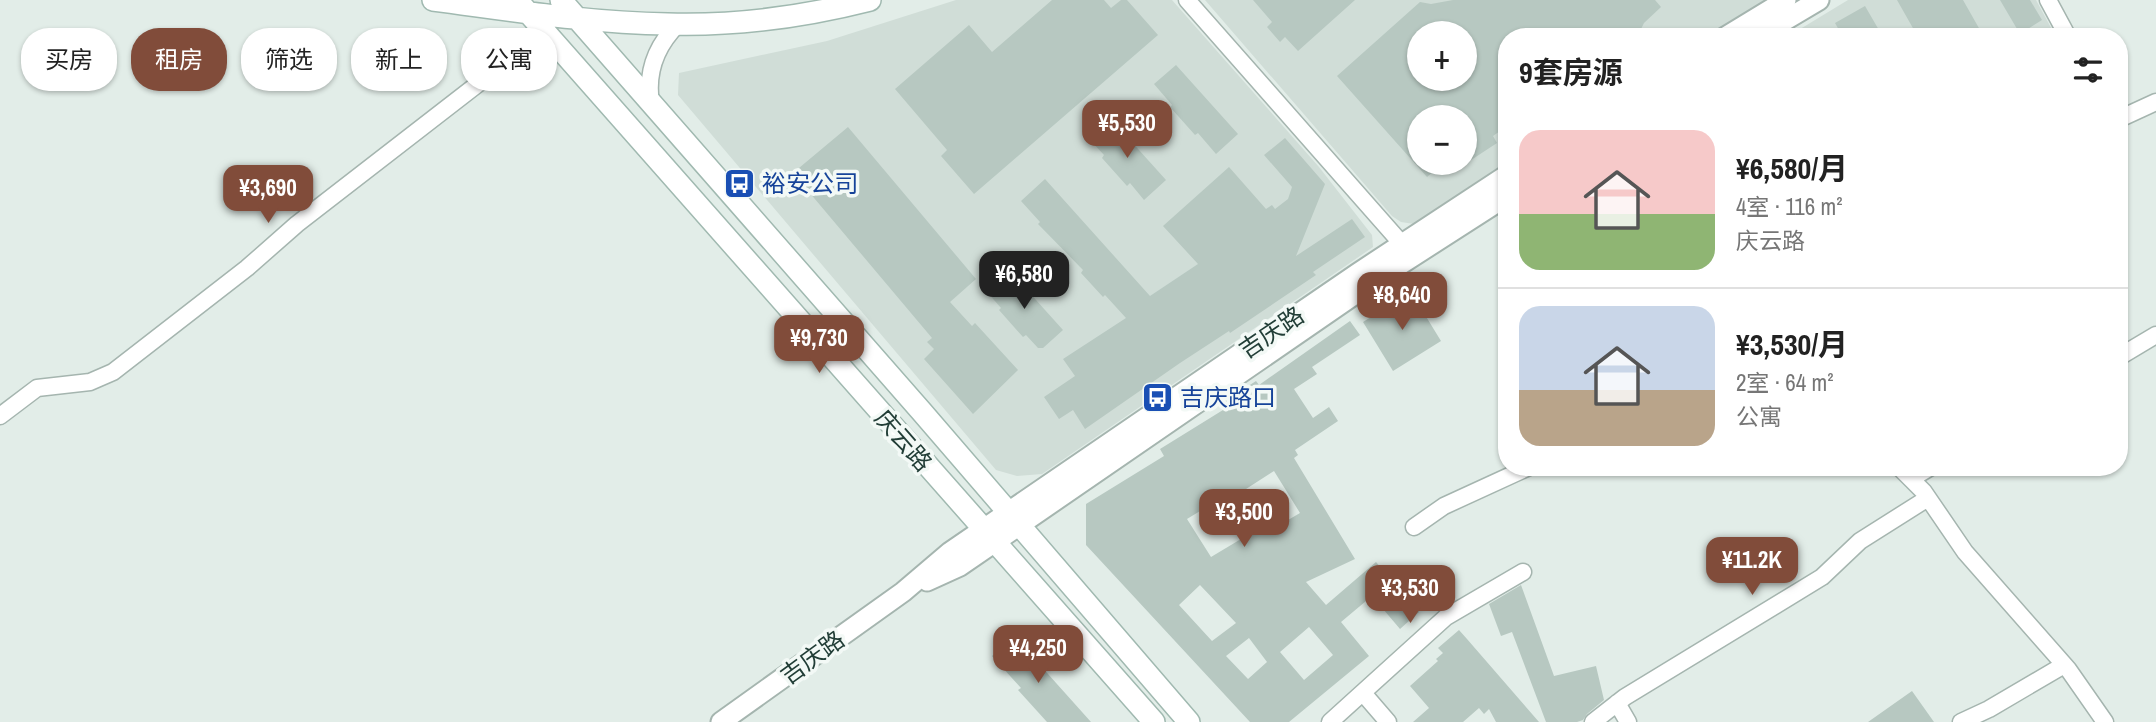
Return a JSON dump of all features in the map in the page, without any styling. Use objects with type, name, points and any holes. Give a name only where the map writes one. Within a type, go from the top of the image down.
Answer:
[{"type":"main road","points":[[433,0],[522,6],[629,23],[678,24],[768,20],[836,9],[870,0]]},
{"type":"main road","name":"庆云路","points":[[561,0],[1189,722]]},
{"type":"main road","name":"庆云路","points":[[522,6],[541,28]]},
{"type":"main road","name":"庆云路","points":[[557,46],[1154,722]]},
{"type":"street","points":[[1186,0],[1402,243]]},
{"type":"street","points":[[1740,28],[1786,0]]},
{"type":"street","points":[[1773,28],[1819,0]]},
{"type":"street","points":[[2048,0],[2063,28]]},
{"type":"street","points":[[651,103],[649,79],[656,55],[661,43],[678,24]]},
{"type":"street","points":[[2,410],[37,388],[90,382],[113,372],[247,268],[297,224],[469,91]]},
{"type":"street","points":[[2128,115],[2156,102]]},
{"type":"street","name":"吉庆路","points":[[721,722],[903,592],[950,552],[989,536],[1402,243],[1498,181]]},
{"type":"street","name":"吉庆路","points":[[1013,519],[1498,202]]},
{"type":"street","points":[[2128,352],[2156,335]]},
{"type":"street","points":[[1414,527],[1444,506],[1509,476]]},
{"type":"street","points":[[1908,476],[1928,498],[1965,552],[2064,665],[2105,722]]},
{"type":"street","points":[[1593,722],[1618,703],[1728,633],[1822,577],[1860,541],[1928,498]]},
{"type":"street","points":[[1329,722],[1446,617],[1523,572]]},
{"type":"street","points":[[1961,722],[1989,709],[2064,665]]},
{"type":"street","points":[[1363,693],[1388,722]]},
{"type":"street","points":[[1618,703],[1628,722]]},
{"type":"shaded area","points":[[956,0],[1172,0],[1319,167],[1372,235],[1373,247],[1042,474],[1017,476],[996,470],[678,95],[679,73],[827,41]]},
{"type":"shaded area","points":[[1205,0],[1765,0],[1722,28],[1498,28],[1498,173],[1414,224],[1401,222],[1392,216]]},
{"type":"shaded area","points":[[1848,0],[2036,0],[2051,28],[1802,28]]},
{"type":"building","points":[[1052,0],[1104,0],[1111,8],[1121,0],[1127,0],[1158,35],[974,194],[941,156],[947,150],[895,89],[969,25],[992,52]]},
{"type":"building","points":[[1253,0],[1355,0],[1298,51],[1285,37],[1280,42],[1267,27],[1272,22]]},
{"type":"building","points":[[1655,0],[1661,7],[1642,28],[1498,28],[1498,132],[1493,136],[1497,143],[1477,156],[1477,105],[1407,105],[1407,155],[1337,76],[1420,2]]},
{"type":"building","points":[[1897,0],[1963,0],[1979,28],[1913,28]]},
{"type":"building","points":[[2000,0],[2030,0],[2042,20],[2029,28],[2016,28]]},
{"type":"building","points":[[1865,6],[1878,28],[1838,28],[1835,23]]},
{"type":"building","points":[[1176,65],[1238,134],[1216,154],[1170,107],[1172,105],[1154,84]]},
{"type":"building","points":[[1112,120],[1166,180],[1144,200],[1130,183],[1127,186],[1090,140]]},
{"type":"building","points":[[848,127],[976,279],[950,302],[972,326],[975,323],[1018,370],[973,414],[924,359],[934,349],[927,342],[932,338],[793,173]]},
{"type":"building","points":[[1285,138],[1325,184],[1296,256],[1352,219],[1365,237],[1313,272],[1316,275],[1180,363],[1085,429],[1073,410],[1059,419],[1044,397],[1075,376],[1063,359],[1126,318],[1081,273],[1083,270],[1038,224],[1040,222],[1021,201],[1045,179],[1150,296],[1198,264],[1163,226],[1229,167],[1266,209],[1272,205],[1275,209],[1288,199],[1292,187],[1264,155]]},
{"type":"building","points":[[1010,271],[1063,330],[1043,348],[1038,348],[1026,335],[1023,337],[987,292]]},
{"type":"building","points":[[1411,292],[1441,341],[1393,371],[1363,322]]},
{"type":"building","points":[[1350,321],[1360,335],[1312,367],[1317,374],[1294,389],[1313,418],[1329,407],[1338,421],[1295,450],[1298,455],[1294,458],[1355,559],[1306,582],[1326,605],[1376,562],[1419,612],[1400,629],[1372,596],[1341,622],[1369,656],[1289,722],[1250,722],[1086,545],[1086,504],[1164,456],[1160,449],[1223,410],[1219,405],[1256,381],[1259,385]],"holes":[[[1274,471],[1300,513],[1271,530],[1246,489]],[[1228,494],[1251,533],[1211,557],[1187,519]],[[1200,585],[1236,623],[1212,641],[1179,605]],[[1309,627],[1333,655],[1304,680],[1280,652]],[[1249,638],[1267,662],[1248,679],[1226,656]]]},
{"type":"building","points":[[1521,585],[1554,676],[1596,666],[1604,700],[1583,720],[1546,722],[1512,632],[1501,636],[1489,604]]},
{"type":"building","points":[[1459,630],[1539,722],[1496,722],[1489,709],[1484,714],[1479,708],[1463,722],[1413,722],[1429,708],[1410,686],[1438,661],[1436,659],[1443,653],[1438,648]]},
{"type":"building","points":[[1014,636],[1091,722],[1047,722],[1018,690],[1021,688],[992,656]]},
{"type":"building","points":[[1912,691],[1934,722],[1868,722]]},
{"type":"place","name":"裕安公司","points":[[739,183]]},
{"type":"place","name":"吉庆路口","points":[[1157,397]]}]
